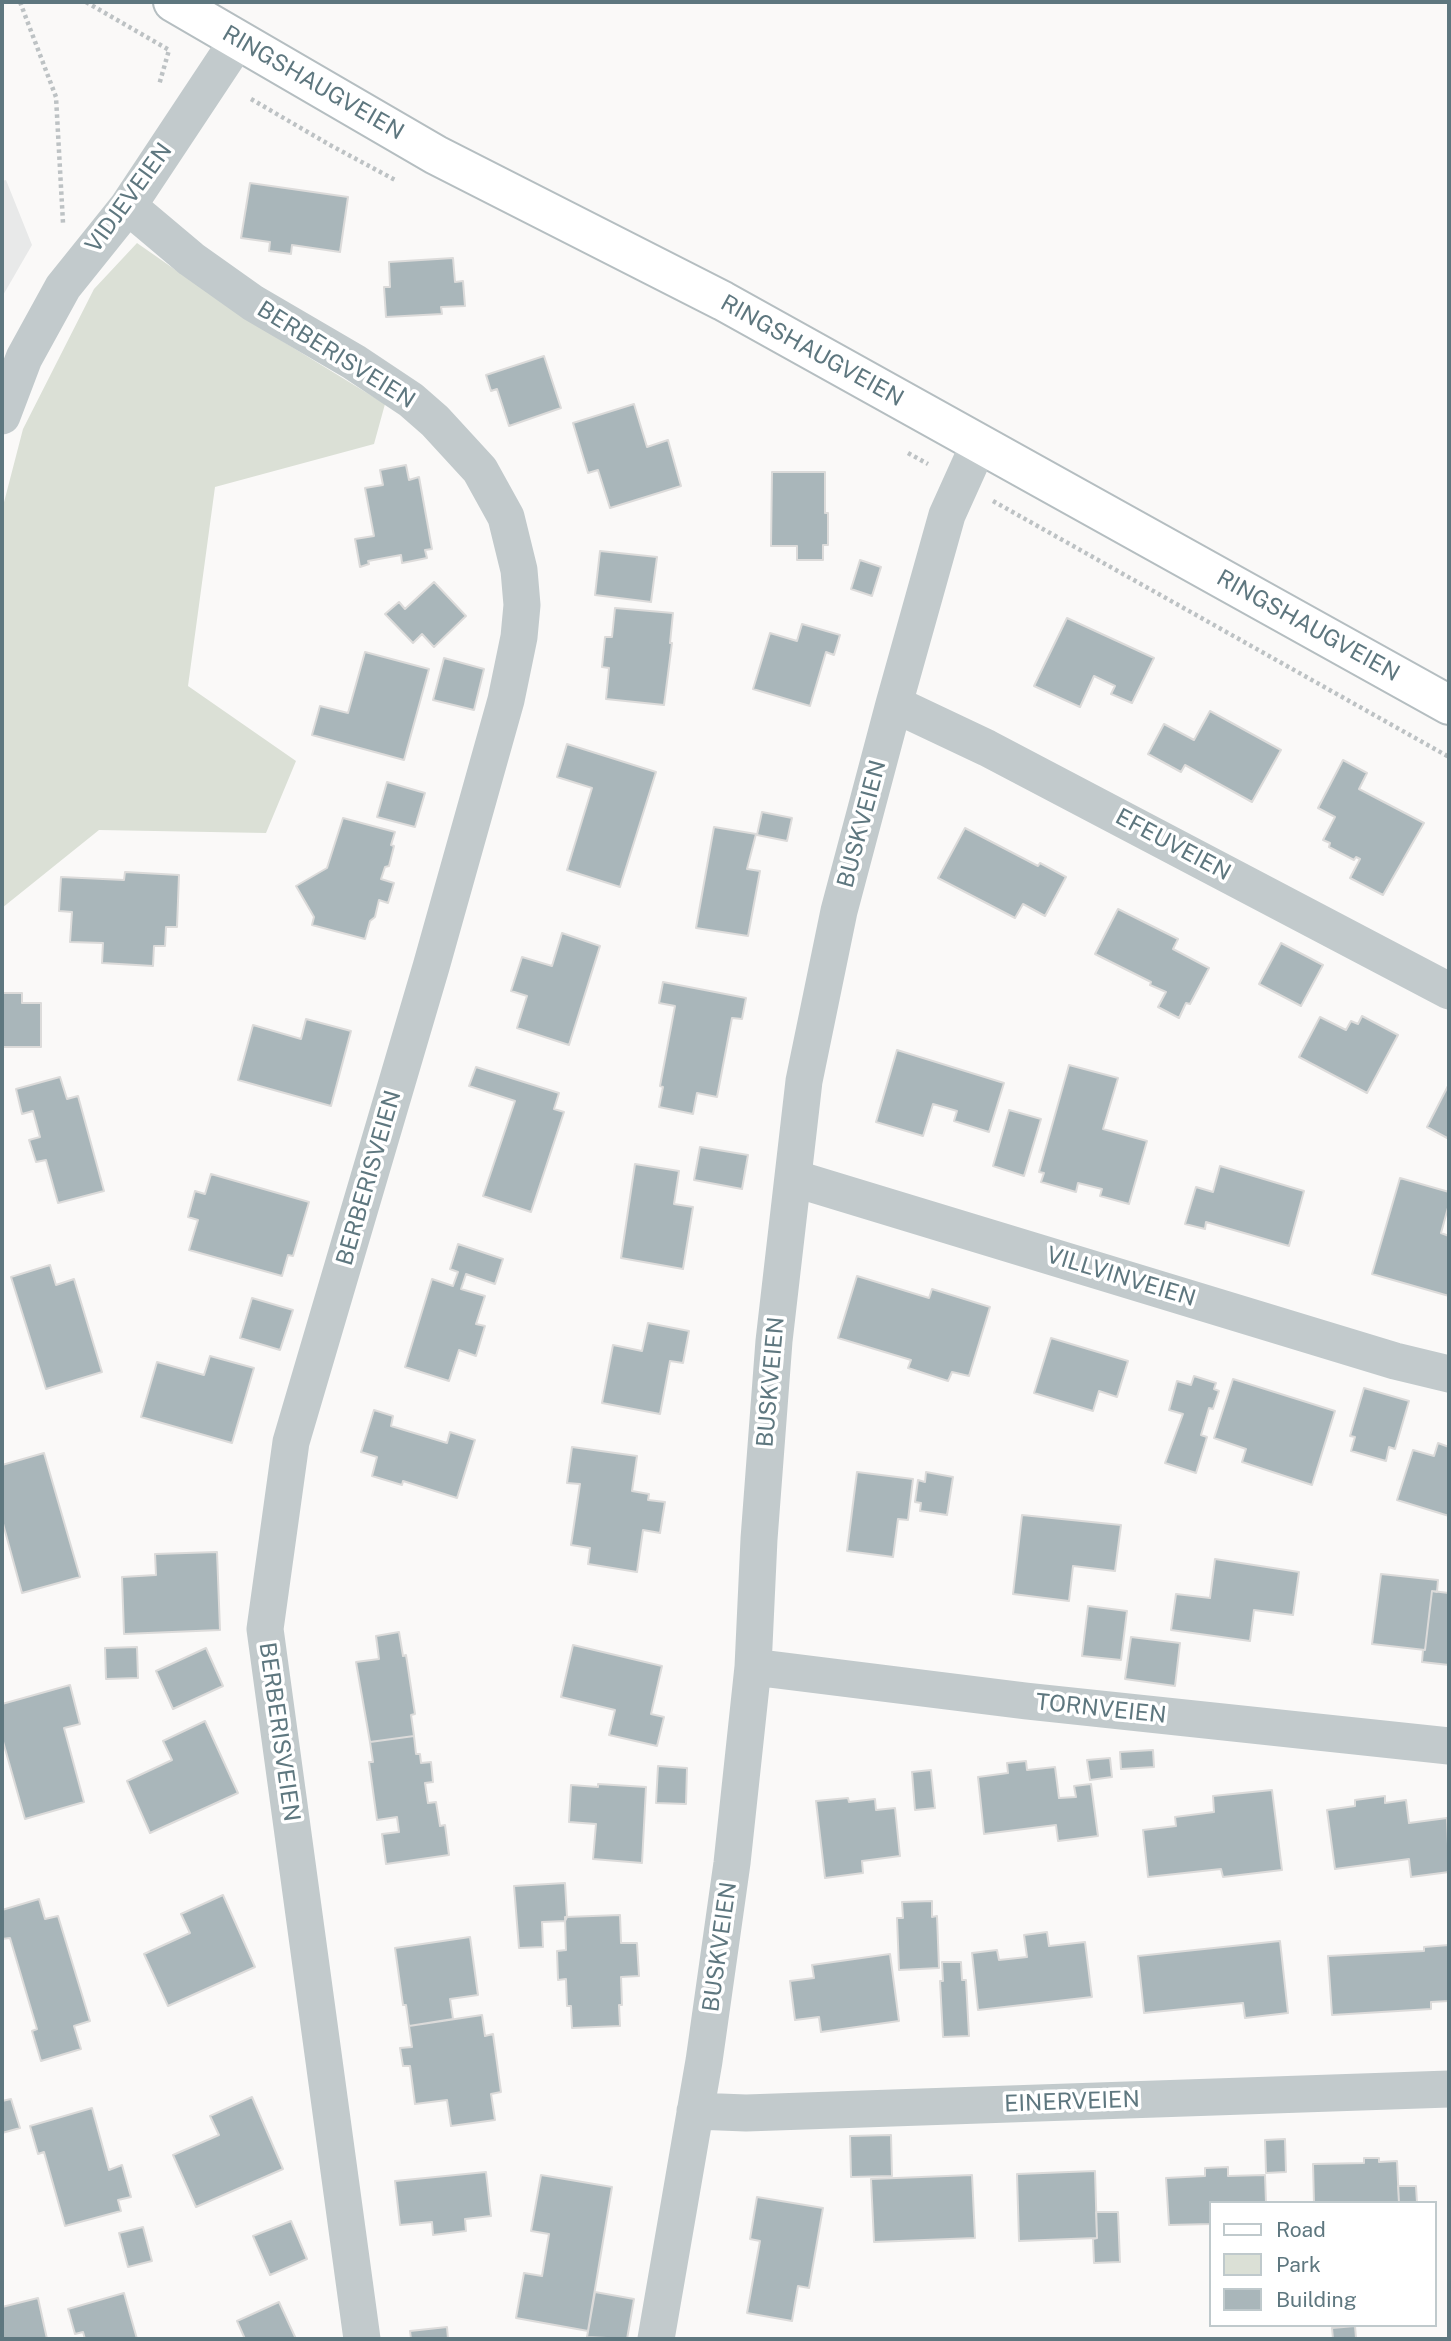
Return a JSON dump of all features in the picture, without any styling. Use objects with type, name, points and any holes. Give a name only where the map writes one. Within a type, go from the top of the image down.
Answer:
[{"type":"main road","name":"RINGSHAUGVEIEN","points":[[173,2],[436,155],[723,301],[1449,705]]},
{"type":"street","name":"VIDJEVEIEN","points":[[2,416],[13,355],[128,206],[238,40]]},
{"type":"street","name":"BERBERISVEIEN","points":[[128,206],[191,260],[253,303],[354,362],[411,400],[436,421],[480,470],[506,517],[519,570],[522,605],[519,637],[506,701],[291,1442],[265,1629],[362,2339]]},
{"type":"street","name":"BUSKVEIEN","points":[[656,2339],[695,2111],[730,1876],[753,1667],[759,1539],[774,1341],[804,1081],[839,911],[894,704],[947,515],[979,444]]},
{"type":"street","name":"EFEUVEIEN","points":[[894,704],[999,754],[1449,991]]},
{"type":"street","name":"VILLVINVEIEN","points":[[793,1178],[1382,1357],[1449,1374]]},
{"type":"street","name":"TORNVEIEN","points":[[753,1667],[1026,1701],[1449,1746]]},
{"type":"street","name":"EINERVEIEN","points":[[695,2111],[760,2113],[1449,2089]]},
{"type":"path","points":[[20,2],[56,97],[63,223]]},
{"type":"path","points":[[86,2],[169,50]]},
{"type":"path","points":[[251,99],[402,184]]},
{"type":"path","points":[[902,449],[1449,757]]},
{"type":"shaded area","points":[[6,180],[32,245],[2,297],[2,181]]},
{"type":"green space","points":[[137,243],[243,317],[385,404],[374,444],[215,487],[188,686],[296,761],[266,833],[99,830],[2,908],[2,510],[23,429],[94,289]]},
{"type":"building","points":[[250,183],[348,197],[340,252],[292,245],[291,254],[269,251],[270,242],[241,238]]},
{"type":"building","points":[[453,258],[455,282],[463,281],[465,306],[441,307],[442,314],[386,317],[384,287],[390,287],[389,262]]},
{"type":"building","points":[[544,356],[561,408],[509,426],[497,389],[491,391],[486,375]]},
{"type":"building","points":[[634,404],[647,447],[668,440],[681,486],[610,508],[598,470],[588,473],[573,423]]},
{"type":"building","points":[[406,465],[409,480],[419,477],[432,549],[425,550],[427,558],[402,563],[401,555],[368,561],[369,564],[360,567],[355,539],[374,536],[365,488],[383,485],[380,470]]},
{"type":"building","points":[[772,472],[825,472],[828,545],[823,545],[823,560],[797,560],[797,546],[771,546]]},
{"type":"building","points":[[600,551],[657,557],[651,602],[595,595]]},
{"type":"building","points":[[860,560],[881,567],[872,596],[851,589]]},
{"type":"building","points":[[434,582],[466,616],[434,647],[422,634],[413,643],[385,614],[399,602],[405,609]]},
{"type":"building","points":[[615,608],[673,613],[664,705],[606,699],[609,668],[602,667],[605,637],[612,637]]},
{"type":"building","points":[[1067,618],[1154,658],[1132,703],[1111,694],[1115,686],[1094,676],[1080,707],[1034,686]]},
{"type":"building","points":[[802,624],[840,635],[834,655],[826,652],[810,706],[753,689],[770,633],[797,641]]},
{"type":"building","points":[[365,652],[429,669],[404,760],[312,735],[320,706],[348,713]]},
{"type":"building","points":[[444,658],[484,669],[474,710],[433,700]]},
{"type":"building","points":[[1210,711],[1281,750],[1252,802],[1185,765],[1181,772],[1148,754],[1164,724],[1194,740]]},
{"type":"building","points":[[567,744],[656,772],[620,887],[567,870],[592,788],[557,777]]},
{"type":"building","points":[[1343,760],[1367,773],[1359,789],[1424,823],[1383,895],[1350,878],[1360,859],[1356,857],[1354,860],[1329,847],[1330,843],[1323,840],[1335,817],[1318,808]]},
{"type":"building","points":[[387,782],[425,793],[415,827],[377,817]]},
{"type":"building","points":[[762,812],[792,818],[787,841],[757,835]]},
{"type":"building","points":[[343,818],[395,832],[389,866],[385,867],[381,879],[394,883],[388,903],[379,900],[365,939],[312,925],[314,917],[296,886],[327,868]]},
{"type":"building","points":[[714,827],[756,834],[747,869],[760,871],[748,936],[696,928]]},
{"type":"building","points":[[965,828],[1038,866],[1040,863],[1066,877],[1045,916],[1023,904],[1015,918],[938,878]]},
{"type":"building","points":[[125,872],[179,875],[177,927],[166,927],[165,946],[154,946],[153,966],[102,963],[103,943],[70,942],[72,912],[59,911],[61,877],[124,880]]},
{"type":"building","points":[[1118,909],[1178,939],[1173,949],[1209,968],[1190,1004],[1186,1003],[1179,1018],[1158,1007],[1166,992],[1095,954]]},
{"type":"building","points":[[562,933],[600,946],[569,1045],[517,1028],[527,996],[511,991],[522,957],[552,966]]},
{"type":"building","points":[[1281,943],[1323,965],[1301,1006],[1259,984]]},
{"type":"building","points":[[663,982],[746,998],[742,1019],[732,1018],[717,1097],[697,1093],[693,1114],[659,1107],[663,1087],[660,1086],[675,1006],[659,1003]]},
{"type":"building","points":[[2,993],[22,993],[22,1003],[41,1003],[41,1047],[2,1047]]},
{"type":"building","points":[[1362,1016],[1398,1035],[1367,1093],[1299,1057],[1320,1017],[1346,1030],[1351,1021],[1358,1024]]},
{"type":"building","points":[[306,1019],[351,1031],[331,1106],[238,1080],[253,1025],[301,1039]]},
{"type":"building","points":[[897,1050],[1004,1083],[989,1132],[954,1121],[957,1111],[933,1104],[923,1136],[876,1122]]},
{"type":"building","points":[[1069,1065],[1118,1078],[1103,1129],[1147,1141],[1129,1204],[1100,1196],[1102,1189],[1078,1183],[1076,1192],[1041,1182],[1044,1173],[1039,1172]]},
{"type":"building","points":[[476,1067],[559,1093],[554,1109],[564,1112],[531,1212],[483,1196],[515,1101],[469,1086]]},
{"type":"building","points":[[60,1077],[67,1099],[78,1096],[104,1191],[58,1203],[46,1160],[36,1162],[29,1140],[40,1137],[33,1111],[22,1114],[16,1089]]},
{"type":"building","points":[[1449,1084],[1449,1139],[1427,1127]]},
{"type":"building","points":[[1009,1110],[1041,1119],[1024,1176],[993,1166]]},
{"type":"building","points":[[700,1147],[748,1155],[742,1189],[694,1180]]},
{"type":"building","points":[[635,1164],[679,1171],[674,1204],[693,1207],[683,1269],[621,1258]]},
{"type":"building","points":[[1220,1166],[1304,1191],[1289,1246],[1206,1222],[1205,1229],[1185,1224],[1196,1187],[1213,1192]]},
{"type":"building","points":[[211,1174],[309,1202],[293,1256],[288,1255],[282,1276],[189,1250],[198,1220],[188,1217],[195,1191],[205,1194]]},
{"type":"building","points":[[1400,1178],[1449,1192],[1449,1204],[1441,1233],[1449,1236],[1449,1296],[1372,1274]]},
{"type":"building","points":[[458,1244],[503,1259],[495,1284],[466,1274],[461,1289],[485,1296],[476,1324],[485,1326],[476,1356],[459,1350],[449,1381],[405,1367],[432,1279],[453,1286],[458,1272],[450,1269]]},
{"type":"building","points":[[50,1265],[56,1285],[74,1279],[102,1372],[46,1389],[11,1277]]},
{"type":"building","points":[[857,1276],[929,1298],[932,1289],[990,1307],[969,1376],[952,1372],[948,1381],[908,1368],[911,1360],[838,1338]]},
{"type":"building","points":[[252,1298],[293,1310],[280,1350],[240,1338]]},
{"type":"building","points":[[648,1323],[689,1331],[683,1363],[670,1361],[660,1414],[602,1403],[613,1345],[642,1351]]},
{"type":"building","points":[[1051,1338],[1128,1361],[1117,1397],[1099,1391],[1093,1411],[1034,1393]]},
{"type":"building","points":[[210,1356],[254,1368],[232,1443],[141,1417],[157,1362],[204,1375]]},
{"type":"building","points":[[1194,1376],[1216,1383],[1214,1389],[1219,1391],[1213,1409],[1209,1408],[1201,1435],[1207,1437],[1196,1473],[1165,1463],[1183,1414],[1169,1410],[1177,1381],[1191,1385]]},
{"type":"building","points":[[1233,1379],[1335,1411],[1312,1485],[1242,1462],[1246,1449],[1214,1438]]},
{"type":"building","points":[[1364,1388],[1409,1401],[1395,1449],[1389,1447],[1386,1461],[1351,1451],[1355,1437],[1350,1436]]},
{"type":"building","points":[[374,1410],[393,1416],[391,1426],[447,1443],[450,1432],[475,1440],[457,1498],[403,1481],[402,1485],[372,1476],[377,1457],[361,1452]]},
{"type":"building","points":[[1438,1443],[1449,1447],[1449,1516],[1397,1500],[1413,1450],[1434,1456]]},
{"type":"building","points":[[572,1447],[637,1456],[632,1491],[649,1494],[648,1500],[665,1502],[660,1533],[643,1530],[637,1572],[588,1564],[590,1548],[571,1545],[580,1484],[567,1483]]},
{"type":"building","points":[[44,1453],[80,1577],[22,1593],[2,1520],[2,1465]]},
{"type":"building","points":[[857,1472],[913,1479],[908,1520],[898,1519],[893,1557],[847,1551]]},
{"type":"building","points":[[926,1472],[953,1477],[947,1515],[920,1511],[921,1503],[915,1502],[918,1480],[925,1482]]},
{"type":"building","points":[[1022,1515],[1121,1525],[1115,1571],[1073,1566],[1069,1601],[1013,1594]]},
{"type":"building","points":[[217,1552],[220,1630],[124,1634],[122,1577],[156,1575],[155,1554]]},
{"type":"building","points":[[1215,1559],[1299,1572],[1293,1615],[1254,1610],[1250,1641],[1171,1630],[1176,1594],[1210,1598]]},
{"type":"building","points":[[1381,1574],[1438,1580],[1437,1592],[1432,1591],[1425,1650],[1372,1644]]},
{"type":"building","points":[[1432,1591],[1449,1593],[1449,1665],[1422,1662]]},
{"type":"building","points":[[1088,1606],[1127,1611],[1121,1660],[1082,1656]]},
{"type":"building","points":[[399,1632],[403,1656],[406,1655],[415,1714],[411,1715],[414,1736],[370,1742],[356,1662],[379,1659],[376,1636]]},
{"type":"building","points":[[1131,1637],[1180,1643],[1175,1686],[1125,1679]]},
{"type":"building","points":[[573,1645],[662,1666],[651,1714],[664,1717],[657,1746],[609,1735],[615,1710],[561,1697]]},
{"type":"building","points":[[137,1647],[138,1678],[106,1679],[105,1648]]},
{"type":"building","points":[[206,1648],[223,1686],[173,1709],[156,1671]]},
{"type":"building","points":[[70,1685],[80,1724],[64,1728],[84,1802],[25,1819],[2,1738],[2,1704]]},
{"type":"building","points":[[205,1721],[238,1793],[150,1833],[127,1781],[172,1760],[163,1741]]},
{"type":"building","points":[[414,1736],[416,1754],[420,1754],[421,1763],[431,1762],[433,1782],[425,1783],[428,1803],[436,1802],[440,1826],[445,1825],[449,1855],[386,1864],[382,1834],[399,1832],[397,1817],[377,1820],[369,1762],[373,1762],[370,1742]]},
{"type":"building","points":[[1153,1750],[1154,1767],[1121,1769],[1120,1752]]},
{"type":"building","points":[[1110,1758],[1112,1777],[1090,1780],[1087,1760]]},
{"type":"building","points":[[1026,1761],[1027,1770],[1055,1767],[1059,1798],[1076,1797],[1074,1786],[1091,1784],[1098,1836],[1058,1841],[1056,1825],[984,1834],[978,1777],[1008,1773],[1007,1763]]},
{"type":"building","points":[[658,1766],[687,1768],[686,1804],[656,1803]]},
{"type":"building","points":[[931,1770],[935,1808],[915,1810],[912,1772]]},
{"type":"building","points":[[598,1784],[646,1787],[642,1863],[593,1859],[596,1824],[569,1822],[571,1785],[598,1787]]},
{"type":"building","points":[[1272,1790],[1282,1870],[1223,1877],[1221,1869],[1148,1877],[1143,1830],[1176,1826],[1175,1817],[1214,1812],[1213,1796]]},
{"type":"building","points":[[1385,1796],[1385,1803],[1406,1800],[1409,1823],[1447,1818],[1449,1872],[1411,1877],[1409,1859],[1335,1869],[1327,1810],[1355,1806],[1355,1800]]},
{"type":"building","points":[[848,1798],[849,1802],[875,1799],[876,1810],[895,1808],[900,1856],[862,1861],[863,1873],[825,1878],[816,1801]]},
{"type":"building","points":[[565,1883],[565,1921],[542,1922],[543,1947],[519,1948],[514,1886]]},
{"type":"building","points":[[223,1895],[255,1967],[168,2006],[144,1954],[190,1933],[181,1914]]},
{"type":"building","points":[[39,1899],[45,1919],[58,1916],[90,2021],[74,2026],[81,2049],[41,2061],[32,2031],[37,2029],[10,1938],[2,1939],[2,1910]]},
{"type":"building","points":[[932,1901],[932,1917],[937,1916],[939,1968],[899,1970],[897,1918],[903,1918],[902,1902]]},
{"type":"building","points":[[620,1915],[621,1943],[637,1943],[639,1976],[621,1977],[620,2026],[572,2028],[571,2006],[567,2006],[566,1979],[558,1980],[557,1951],[566,1950],[565,1917]]},
{"type":"building","points":[[1047,1932],[1049,1946],[1085,1942],[1092,1997],[978,2010],[972,1953],[997,1950],[999,1960],[1027,1957],[1024,1935]]},
{"type":"building","points":[[470,1937],[478,1995],[450,1999],[453,2019],[409,2026],[406,2005],[403,2005],[395,1948]]},
{"type":"building","points":[[1280,1941],[1288,2013],[1245,2018],[1243,2003],[1144,2013],[1138,1956]]},
{"type":"building","points":[[1449,1945],[1449,2001],[1431,2002],[1431,2009],[1332,2015],[1328,1956],[1424,1951],[1424,1947]]},
{"type":"building","points":[[890,1954],[899,2021],[821,2032],[819,2017],[795,2020],[790,1981],[814,1978],[812,1965]]},
{"type":"building","points":[[942,1962],[961,1962],[962,1980],[966,1980],[969,2036],[943,2037],[940,1981],[943,1981]]},
{"type":"building","points":[[482,2015],[485,2036],[493,2034],[501,2092],[491,2094],[495,2120],[451,2126],[447,2100],[415,2104],[410,2066],[403,2066],[400,2048],[412,2047],[409,2026]]},
{"type":"building","points":[[252,2097],[283,2169],[196,2207],[173,2155],[219,2135],[210,2116]]},
{"type":"building","points":[[11,2099],[20,2128],[2,2133],[2,2101]]},
{"type":"building","points":[[92,2108],[109,2170],[122,2165],[131,2197],[118,2200],[121,2211],[65,2226],[44,2152],[38,2154],[30,2126]]},
{"type":"building","points":[[891,2135],[892,2176],[851,2177],[850,2136]]},
{"type":"building","points":[[1285,2139],[1286,2172],[1266,2173],[1265,2140]]},
{"type":"building","points":[[1364,2158],[1379,2158],[1379,2162],[1397,2161],[1399,2201],[1314,2201],[1313,2164],[1364,2163]]},
{"type":"building","points":[[1228,2167],[1228,2176],[1265,2175],[1266,2201],[1210,2201],[1210,2224],[1169,2225],[1166,2178],[1205,2176],[1205,2168]]},
{"type":"building","points":[[1095,2171],[1097,2238],[1019,2241],[1017,2174]]},
{"type":"building","points":[[486,2172],[491,2216],[465,2219],[466,2231],[433,2235],[432,2222],[400,2225],[395,2181]]},
{"type":"building","points":[[541,2175],[612,2187],[588,2331],[516,2318],[524,2273],[542,2276],[549,2234],[531,2231]]},
{"type":"building","points":[[972,2175],[975,2238],[874,2242],[871,2179]]},
{"type":"building","points":[[1398,2186],[1416,2186],[1417,2201],[1399,2201]]},
{"type":"building","points":[[757,2197],[823,2208],[809,2288],[798,2286],[792,2321],[747,2313],[760,2241],[750,2239]]},
{"type":"building","points":[[1096,2212],[1118,2212],[1120,2262],[1094,2263]]},
{"type":"building","points":[[291,2221],[307,2259],[270,2275],[253,2236]]},
{"type":"building","points":[[143,2227],[152,2261],[128,2267],[119,2233]]},
{"type":"building","points":[[595,2292],[634,2299],[627,2339],[587,2337]]},
{"type":"building","points":[[124,2293],[137,2339],[85,2339],[83,2332],[75,2334],[68,2309]]},
{"type":"building","points":[[38,2298],[47,2339],[2,2339],[2,2307]]},
{"type":"building","points":[[279,2302],[296,2339],[245,2339],[237,2321]]},
{"type":"building","points":[[447,2327],[448,2339],[411,2339],[410,2331]]},
{"type":"building","points":[[1355,2327],[1356,2338],[1359,2339],[1333,2339],[1332,2328]]}]
